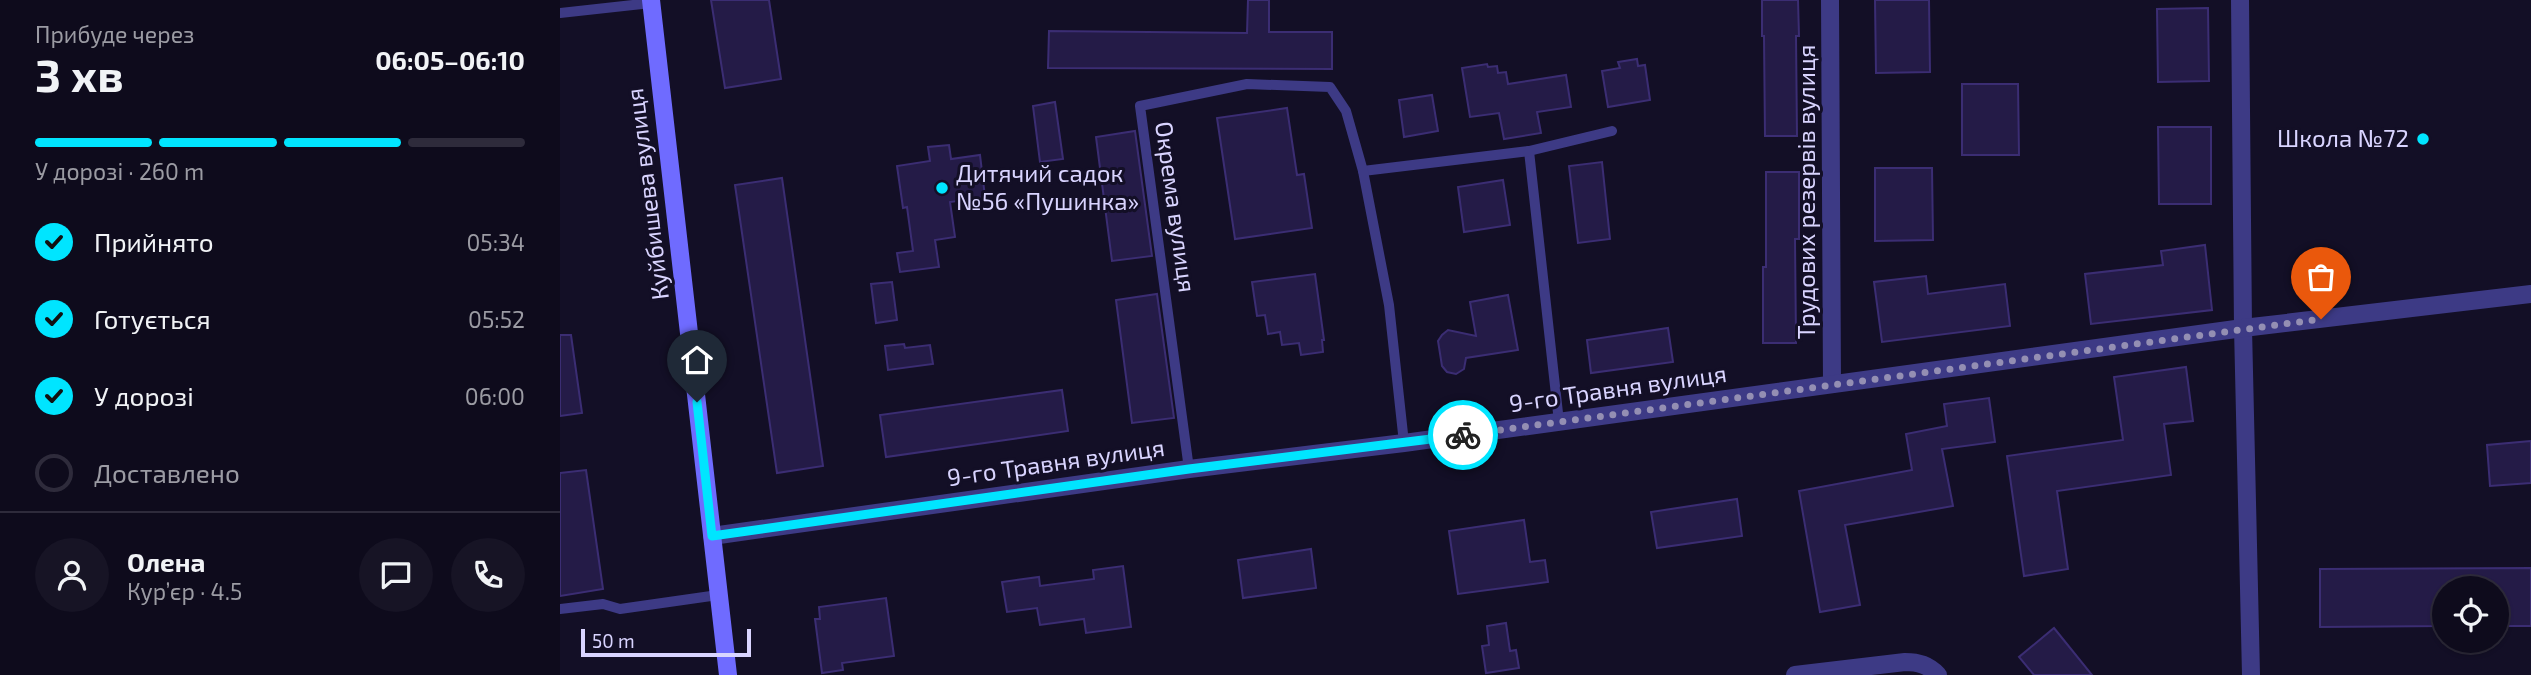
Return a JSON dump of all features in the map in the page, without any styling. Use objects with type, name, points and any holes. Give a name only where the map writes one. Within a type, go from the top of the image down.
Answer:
[{"type":"main road","name":"Куйбишева вулиця","points":[[651,1],[728,675]]},
{"type":"street","name":"Трудових резервів вулиця","points":[[1830,0],[1832,384]]},
{"type":"street","points":[[2240,0],[2242,328],[2252,675]]},
{"type":"street","name":"9-го Травня вулиця","points":[[712,536],[1189,469],[1404,443],[2242,328],[2531,294]]},
{"type":"street","points":[[1795,675],[1905,662],[1919,662],[1938,675]]},
{"type":"lane","points":[[560,13],[651,1]]},
{"type":"lane","name":"Окрема вулиця","points":[[1189,469],[1140,106],[1247,84],[1330,87],[1346,111],[1363,171],[1389,305],[1404,443]]},
{"type":"lane","points":[[1363,171],[1529,151],[1612,131]]},
{"type":"lane","points":[[1529,151],[1559,422]]},
{"type":"lane","points":[[560,609],[603,604],[620,609],[718,595]]},
{"type":"building","points":[[711,0],[769,0],[781,79],[725,88]]},
{"type":"building","points":[[1248,0],[1269,0],[1269,32],[1332,32],[1332,69],[1048,68],[1049,31],[1247,33]]},
{"type":"building","points":[[1762,0],[1798,0],[1797,136],[1765,136]]},
{"type":"building","points":[[1875,0],[1929,0],[1930,72],[1876,73]]},
{"type":"building","points":[[2208,8],[2209,81],[2158,82],[2157,9]]},
{"type":"building","points":[[1637,59],[1638,66],[1645,65],[1650,100],[1608,107],[1602,71],[1620,68],[1618,62]]},
{"type":"building","points":[[1487,64],[1488,67],[1497,66],[1498,73],[1506,72],[1508,84],[1566,75],[1571,107],[1537,112],[1541,133],[1504,139],[1499,113],[1470,117],[1462,68]]},
{"type":"building","points":[[1962,84],[2018,84],[2019,155],[1962,155]]},
{"type":"building","points":[[1432,95],[1438,131],[1404,137],[1399,100]]},
{"type":"building","points":[[1055,102],[1063,159],[1040,162],[1033,106]]},
{"type":"building","points":[[1287,108],[1297,175],[1304,174],[1312,228],[1235,239],[1217,118]]},
{"type":"building","points":[[2158,127],[2211,127],[2211,204],[2159,204]]},
{"type":"building","points":[[1135,131],[1152,256],[1112,261],[1096,137]]},
{"type":"building","points":[[949,145],[951,159],[980,155],[985,197],[950,202],[955,237],[935,240],[939,267],[900,272],[897,253],[913,251],[907,207],[903,208],[897,166],[930,161],[928,147]]},
{"type":"building","points":[[1602,162],[1610,239],[1578,243],[1569,166]]},
{"type":"building","points":[[1875,168],[1932,168],[1933,240],[1875,241]]},
{"type":"building","points":[[1766,172],[1799,172],[1799,239],[1795,239],[1796,343],[1763,343]]},
{"type":"building","points":[[782,178],[823,466],[777,473],[735,185]]},
{"type":"building","points":[[1503,180],[1510,225],[1464,232],[1458,187]]},
{"type":"building","points":[[2205,245],[2212,310],[2091,324],[2085,274],[2163,265],[2161,251]]},
{"type":"building","points":[[1315,274],[1324,340],[1323,352],[1301,355],[1299,343],[1282,345],[1280,332],[1268,334],[1265,315],[1257,316],[1252,282]]},
{"type":"building","points":[[1926,276],[1928,294],[2005,284],[2010,326],[1882,342],[1874,282]]},
{"type":"building","points":[[892,282],[897,320],[876,323],[871,284]]},
{"type":"building","points":[[1157,294],[1174,418],[1132,423],[1116,300]]},
{"type":"building","points":[[1508,295],[1518,350],[1466,358],[1464,369],[1456,374],[1447,372],[1442,366],[1438,341],[1442,335],[1448,330],[1476,336],[1470,302]]},
{"type":"building","points":[[1668,328],[1673,362],[1591,373],[1587,340]]},
{"type":"building","points":[[560,335],[571,335],[582,413],[560,416]]},
{"type":"building","points":[[904,344],[905,348],[930,345],[933,364],[888,370],[885,346]]},
{"type":"building","points":[[2186,367],[2193,421],[2164,424],[2171,475],[2057,491],[2068,569],[2024,576],[2007,456],[2123,440],[2114,377]]},
{"type":"building","points":[[1062,390],[1068,431],[886,457],[880,415]]},
{"type":"building","points":[[1989,398],[1995,442],[1942,449],[1953,506],[1845,525],[1860,605],[1820,612],[1799,491],[1912,470],[1906,434],[1947,426],[1944,404]]},
{"type":"building","points":[[2531,441],[2531,483],[2490,486],[2487,445]]},
{"type":"building","points":[[586,470],[603,589],[560,596],[560,473]]},
{"type":"building","points":[[1737,499],[1742,536],[1657,548],[1651,512]]},
{"type":"building","points":[[1524,520],[1530,562],[1545,560],[1548,582],[1458,594],[1449,531]]},
{"type":"building","points":[[1311,549],[1316,588],[1243,598],[1238,560]]},
{"type":"building","points":[[1123,566],[1131,627],[1086,633],[1084,619],[1040,625],[1037,608],[1007,612],[1002,582],[1039,577],[1040,586],[1094,579],[1093,570]]},
{"type":"building","points":[[2531,568],[2531,626],[2509,626],[2509,576],[2432,576],[2432,626],[2320,627],[2320,569]]},
{"type":"building","points":[[886,598],[894,656],[842,663],[843,670],[822,673],[815,619],[820,619],[819,607]]},
{"type":"building","points":[[1506,623],[1510,651],[1516,650],[1519,668],[1486,673],[1482,646],[1489,645],[1487,626]]},
{"type":"building","points":[[2054,628],[2092,675],[2034,675],[2019,657]]},
{"type":"way so far","points":[[1463,435],[2321,319]]},
{"type":"place","name":"Школа №72","points":[[2423,139]]},
{"type":"place","name":"Дитячий садок №56 «Пушинка»","points":[[942,188]]},
{"type":"route","points":[[697,402],[712,536],[1189,469],[1463,435]]}]
